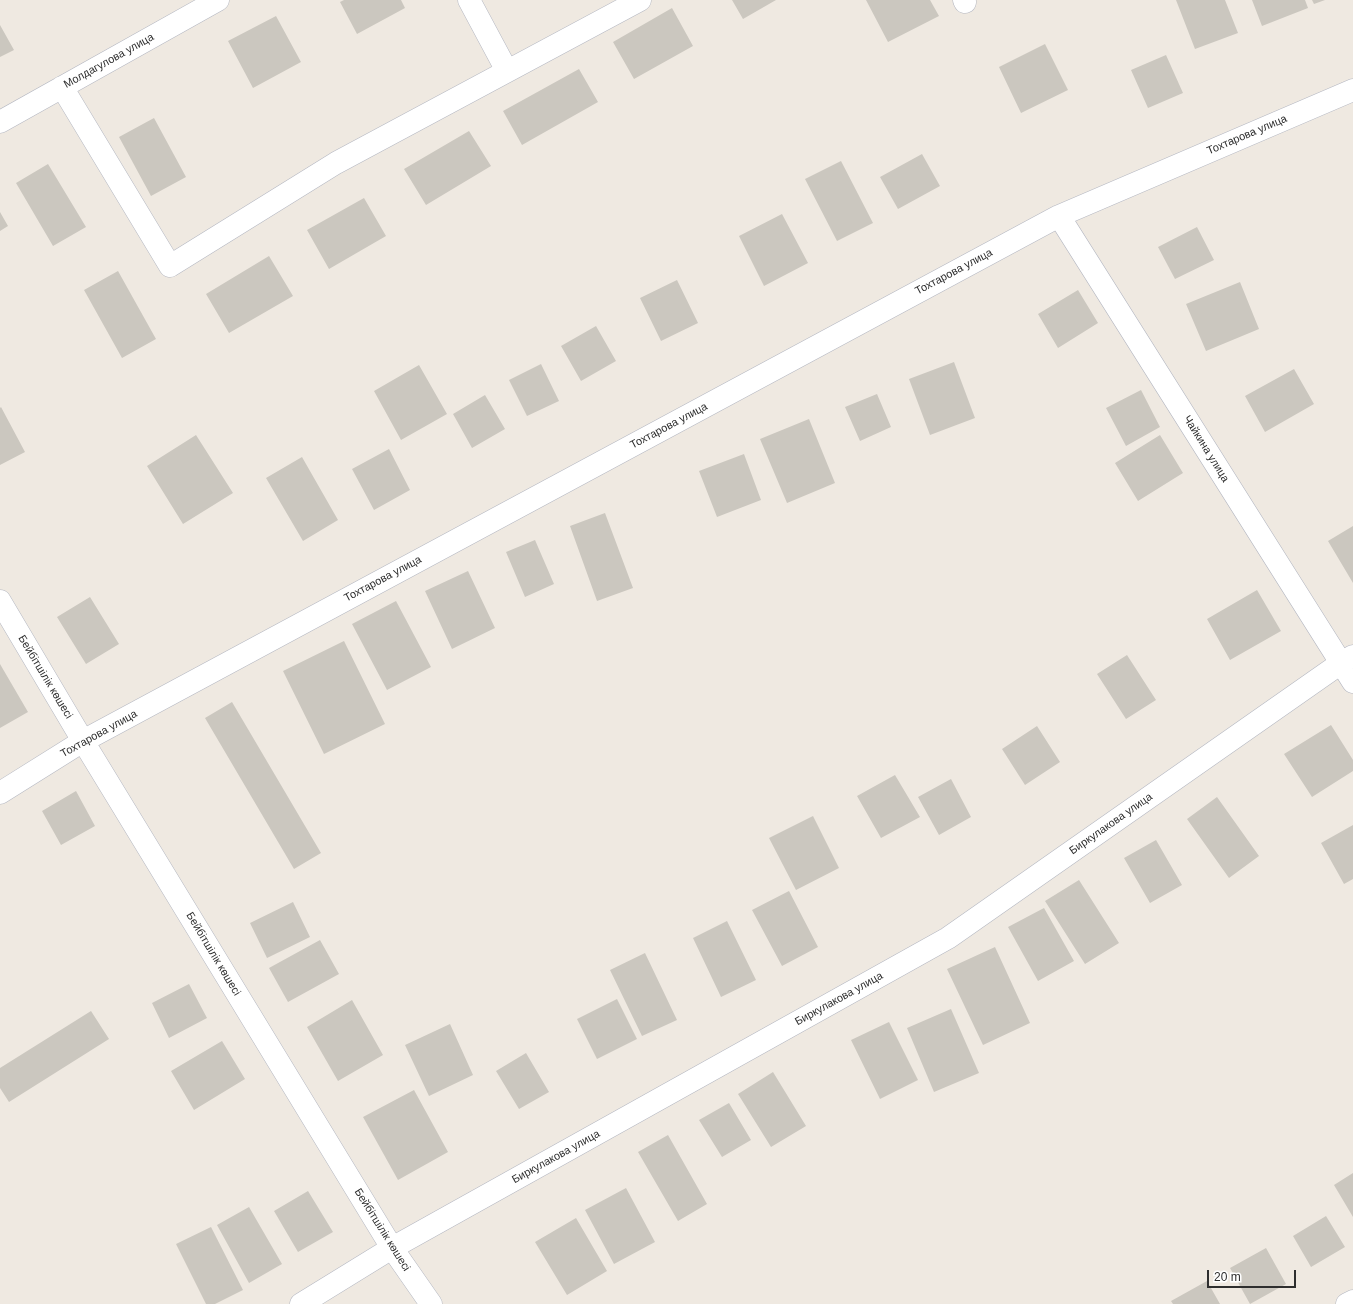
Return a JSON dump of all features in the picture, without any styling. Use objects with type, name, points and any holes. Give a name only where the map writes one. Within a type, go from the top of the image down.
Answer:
[{"type":"street","name":"Молдагулова улица","points":[[0,122],[218,0]]},
{"type":"street","points":[[469,0],[507,72]]},
{"type":"street","points":[[62,87],[170,266],[336,163],[640,0]]},
{"type":"street","name":"Тохтарова улица","points":[[0,793],[83,741],[1059,216],[1353,90]]},
{"type":"street","name":"Чайкина улица","points":[[1059,216],[1347,659],[1353,682]]},
{"type":"street","name":"Бейбітшілік көшесі","points":[[0,601],[83,741],[392,1248],[431,1304]]},
{"type":"street","name":"Биркулакова улица","points":[[301,1304],[392,1248],[948,938],[1347,659]]},
{"type":"street","points":[[1347,1304],[1353,1301]]},
{"type":"building","points":[[344,0],[401,0],[405,8],[357,34],[340,2]]},
{"type":"building","points":[[732,0],[776,0],[743,19]]},
{"type":"building","points":[[866,0],[930,0],[939,16],[888,42]]},
{"type":"building","points":[[1176,0],[1225,0],[1238,33],[1195,49]]},
{"type":"building","points":[[1252,0],[1305,0],[1308,8],[1262,26]]},
{"type":"building","points":[[1312,0],[1325,0],[1314,4]]},
{"type":"building","points":[[672,8],[693,46],[634,79],[613,42]]},
{"type":"building","points":[[276,16],[301,62],[253,88],[228,41]]},
{"type":"building","points":[[0,25],[14,50],[0,57]]},
{"type":"building","points":[[1045,44],[1068,90],[1021,113],[999,67]]},
{"type":"building","points":[[1166,55],[1183,93],[1148,108],[1131,70]]},
{"type":"building","points":[[579,69],[598,102],[522,145],[503,111]]},
{"type":"building","points":[[154,118],[186,177],[151,196],[119,137]]},
{"type":"building","points":[[469,131],[491,166],[426,205],[404,169]]},
{"type":"building","points":[[922,154],[940,186],[898,209],[880,177]]},
{"type":"building","points":[[841,161],[873,223],[837,241],[805,179]]},
{"type":"building","points":[[48,164],[86,227],[53,246],[16,183]]},
{"type":"building","points":[[364,198],[386,236],[329,269],[307,230]]},
{"type":"building","points":[[0,212],[8,226],[0,231]]},
{"type":"building","points":[[782,214],[808,263],[764,286],[739,236]]},
{"type":"building","points":[[1197,227],[1214,260],[1175,279],[1158,247]]},
{"type":"building","points":[[269,256],[293,296],[229,333],[206,294]]},
{"type":"building","points":[[118,271],[156,339],[122,358],[84,290]]},
{"type":"building","points":[[677,280],[698,323],[661,341],[640,298]]},
{"type":"building","points":[[1240,282],[1259,329],[1206,351],[1186,304]]},
{"type":"building","points":[[1078,290],[1098,323],[1058,348],[1038,314]]},
{"type":"building","points":[[596,326],[616,361],[581,381],[561,346]]},
{"type":"building","points":[[954,362],[975,418],[930,435],[909,379]]},
{"type":"building","points":[[541,364],[559,401],[527,416],[509,380]]},
{"type":"building","points":[[419,365],[447,414],[401,440],[374,391]]},
{"type":"building","points":[[1294,369],[1314,404],[1265,432],[1245,396]]},
{"type":"building","points":[[1141,390],[1160,427],[1126,446],[1106,408]]},
{"type":"building","points":[[877,394],[891,427],[860,441],[845,407]]},
{"type":"building","points":[[485,395],[505,429],[472,448],[453,414]]},
{"type":"building","points":[[1,407],[25,452],[0,465],[0,408]]},
{"type":"building","points":[[809,419],[835,483],[787,503],[760,439]]},
{"type":"building","points":[[196,435],[233,493],[183,524],[147,466]]},
{"type":"building","points":[[1160,435],[1183,473],[1138,501],[1115,463]]},
{"type":"building","points":[[389,449],[410,490],[374,510],[352,469]]},
{"type":"building","points":[[744,454],[761,500],[717,517],[699,471]]},
{"type":"building","points":[[302,457],[338,520],[303,541],[266,478]]},
{"type":"building","points":[[605,513],[633,588],[597,601],[570,526]]},
{"type":"building","points":[[1353,526],[1353,583],[1328,541]]},
{"type":"building","points":[[535,540],[554,584],[525,597],[506,552]]},
{"type":"building","points":[[468,571],[495,628],[452,649],[425,591]]},
{"type":"building","points":[[1257,590],[1281,631],[1230,660],[1207,619]]},
{"type":"building","points":[[90,597],[119,644],[86,664],[57,617]]},
{"type":"building","points":[[396,601],[431,667],[387,690],[352,624]]},
{"type":"building","points":[[344,641],[385,724],[324,754],[283,671]]},
{"type":"building","points":[[1127,655],[1156,700],[1126,719],[1097,674]]},
{"type":"building","points":[[0,664],[28,712],[0,728]]},
{"type":"building","points":[[232,702],[321,853],[294,869],[205,718]]},
{"type":"building","points":[[1331,725],[1353,760],[1353,771],[1312,797],[1284,754]]},
{"type":"building","points":[[1037,726],[1060,762],[1025,785],[1002,749]]},
{"type":"building","points":[[895,775],[920,817],[881,838],[857,796]]},
{"type":"building","points":[[951,779],[971,817],[939,835],[918,797]]},
{"type":"building","points":[[76,791],[95,826],[61,845],[42,811]]},
{"type":"building","points":[[1217,797],[1259,856],[1229,878],[1187,819]]},
{"type":"building","points":[[813,816],[839,868],[796,890],[769,838]]},
{"type":"building","points":[[1353,825],[1353,879],[1344,884],[1321,843]]},
{"type":"building","points":[[1156,840],[1182,885],[1150,903],[1124,858]]},
{"type":"building","points":[[1079,880],[1119,943],[1085,964],[1045,901]]},
{"type":"building","points":[[789,891],[818,947],[782,966],[752,910]]},
{"type":"building","points":[[293,902],[310,937],[267,958],[250,923]]},
{"type":"building","points":[[1044,908],[1074,961],[1038,981],[1008,927]]},
{"type":"building","points":[[727,921],[756,980],[721,997],[693,938]]},
{"type":"building","points":[[320,940],[339,974],[288,1002],[269,968]]},
{"type":"building","points":[[995,947],[1030,1023],[983,1045],[947,969]]},
{"type":"building","points":[[645,953],[677,1020],[642,1036],[610,970]]},
{"type":"building","points":[[189,984],[207,1018],[169,1038],[152,1003]]},
{"type":"building","points":[[617,999],[637,1039],[597,1059],[577,1019]]},
{"type":"building","points":[[352,1000],[383,1055],[338,1081],[307,1027]]},
{"type":"building","points":[[951,1009],[979,1073],[934,1092],[907,1028]]},
{"type":"building","points":[[91,1011],[109,1039],[9,1102],[0,1088],[0,1068]]},
{"type":"building","points":[[889,1022],[918,1080],[880,1099],[851,1040]]},
{"type":"building","points":[[450,1024],[473,1075],[429,1096],[405,1045]]},
{"type":"building","points":[[222,1041],[245,1079],[194,1110],[171,1071]]},
{"type":"building","points":[[526,1053],[549,1092],[519,1109],[496,1071]]},
{"type":"building","points":[[773,1072],[806,1126],[771,1147],[738,1094]]},
{"type":"building","points":[[414,1090],[448,1152],[398,1180],[363,1117]]},
{"type":"building","points":[[729,1103],[751,1140],[722,1157],[699,1120]]},
{"type":"building","points":[[668,1135],[707,1204],[678,1221],[638,1152]]},
{"type":"building","points":[[1353,1173],[1353,1217],[1334,1185]]},
{"type":"building","points":[[626,1188],[655,1242],[614,1264],[585,1210]]},
{"type":"building","points":[[308,1191],[333,1232],[298,1252],[274,1211]]},
{"type":"building","points":[[249,1207],[282,1264],[249,1283],[217,1225]]},
{"type":"building","points":[[1326,1216],[1345,1247],[1311,1267],[1293,1236]]},
{"type":"building","points":[[576,1218],[607,1271],[567,1295],[535,1242]]},
{"type":"building","points":[[211,1227],[243,1290],[215,1304],[206,1304],[176,1244]]},
{"type":"building","points":[[1266,1248],[1286,1284],[1250,1304],[1230,1268]]},
{"type":"building","points":[[1207,1281],[1220,1304],[1173,1304],[1171,1301]]}]
